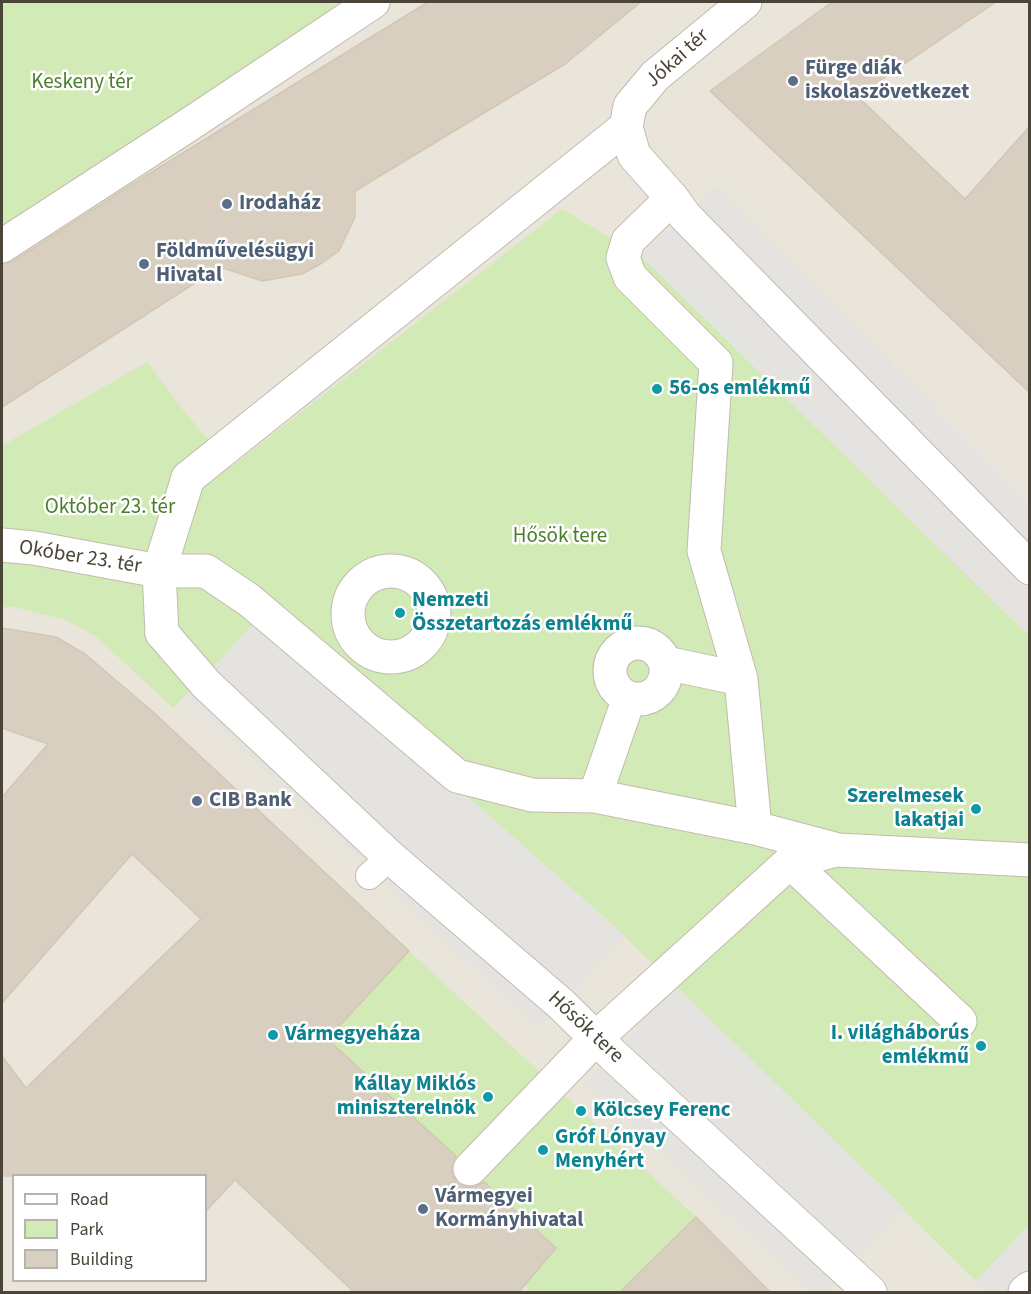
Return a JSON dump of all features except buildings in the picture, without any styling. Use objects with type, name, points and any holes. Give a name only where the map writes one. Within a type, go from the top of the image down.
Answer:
[{"type":"street","points":[[2,246],[373,2]]},
{"type":"street","name":"Jókai tér","points":[[626,127],[630,106],[655,76],[745,2]]},
{"type":"street","points":[[626,127],[634,155],[685,216],[1029,568]]},
{"type":"street","name":"Hősök tere","points":[[626,127],[188,478],[159,571],[162,633],[206,684],[379,867],[561,1004],[870,1293]]},
{"type":"street","points":[[672,198],[628,241],[623,258],[630,277],[716,363],[704,551],[741,679],[755,828]]},
{"type":"street","name":"Okóber 23. tér","points":[[2,545],[34,548],[159,571],[206,571],[249,600],[457,776],[532,795],[595,796],[755,828],[838,850]]},
{"type":"street","points":[[628,644],[646,644],[662,654],[666,663],[667,673],[660,690],[653,696],[634,700],[618,691],[612,683],[610,674],[614,657],[628,644]]},
{"type":"street","points":[[335,672],[363,647]]},
{"type":"street","points":[[666,663],[741,679]]},
{"type":"street","points":[[595,796],[629,698]]},
{"type":"street","points":[[470,1169],[596,1038],[790,862],[838,850],[1029,860]]},
{"type":"street","points":[[790,862],[960,1020]]},
{"type":"street","points":[[1025,1293],[1029,1288]]},
{"type":"shaded area","points":[[2,2],[1029,2],[1029,1292],[2,1292]]},
{"type":"shaded area","points":[[717,186],[1029,505],[1029,636],[641,256]]},
{"type":"shaded area","points":[[262,615],[625,936],[538,1028],[186,696]]},
{"type":"shaded area","points":[[675,985],[904,1208],[825,1292],[811,1292],[586,1081],[613,1055]]},
{"type":"shaded area","points":[[1029,1225],[1029,1292],[988,1292],[976,1281]]},
{"type":"green space","name":"Keskeny tér","points":[[2,2],[352,2],[2,233]]},
{"type":"green space","name":"Hősök tere","points":[[562,209],[641,256],[1029,636],[1029,1225],[976,1281],[610,922],[262,616],[173,708],[98,638],[66,620],[10,606],[2,608],[2,444],[147,362],[183,410],[231,467]]},
{"type":"green space","points":[[409,951],[696,1217],[619,1292],[531,1292],[524,1285],[556,1248],[371,1079],[293,1075]]},
{"type":"place","name":"Fürge diák iskolaszövetkezet","points":[[793,81]]},
{"type":"place","name":"Irodaház","points":[[227,204]]},
{"type":"place","name":"Földművelésügyi Hivatal","points":[[144,264]]},
{"type":"place","name":"56-os emlékmű","points":[[657,389]]},
{"type":"place","name":"Nemzeti Összetartozás emlékmű","points":[[400,613]]},
{"type":"place","name":"CIB Bank","points":[[197,801]]},
{"type":"place","name":"Szerelmesek lakatjai","points":[[976,809]]},
{"type":"place","name":"Vármegyeháza","points":[[273,1035]]},
{"type":"place","name":"I. világháborús emlékmű","points":[[981,1046]]},
{"type":"place","name":"Kállay Miklós miniszterelnök","points":[[488,1097]]},
{"type":"place","name":"Kölcsey Ferenc","points":[[581,1111]]},
{"type":"place","name":"Gróf Lónyay Menyhért","points":[[543,1150]]},
{"type":"place","name":"Vármegyei Kormányhivatal","points":[[423,1209]]},
{"type":"park label","name":"Október 23. tér","points":[[110,508]]}]
